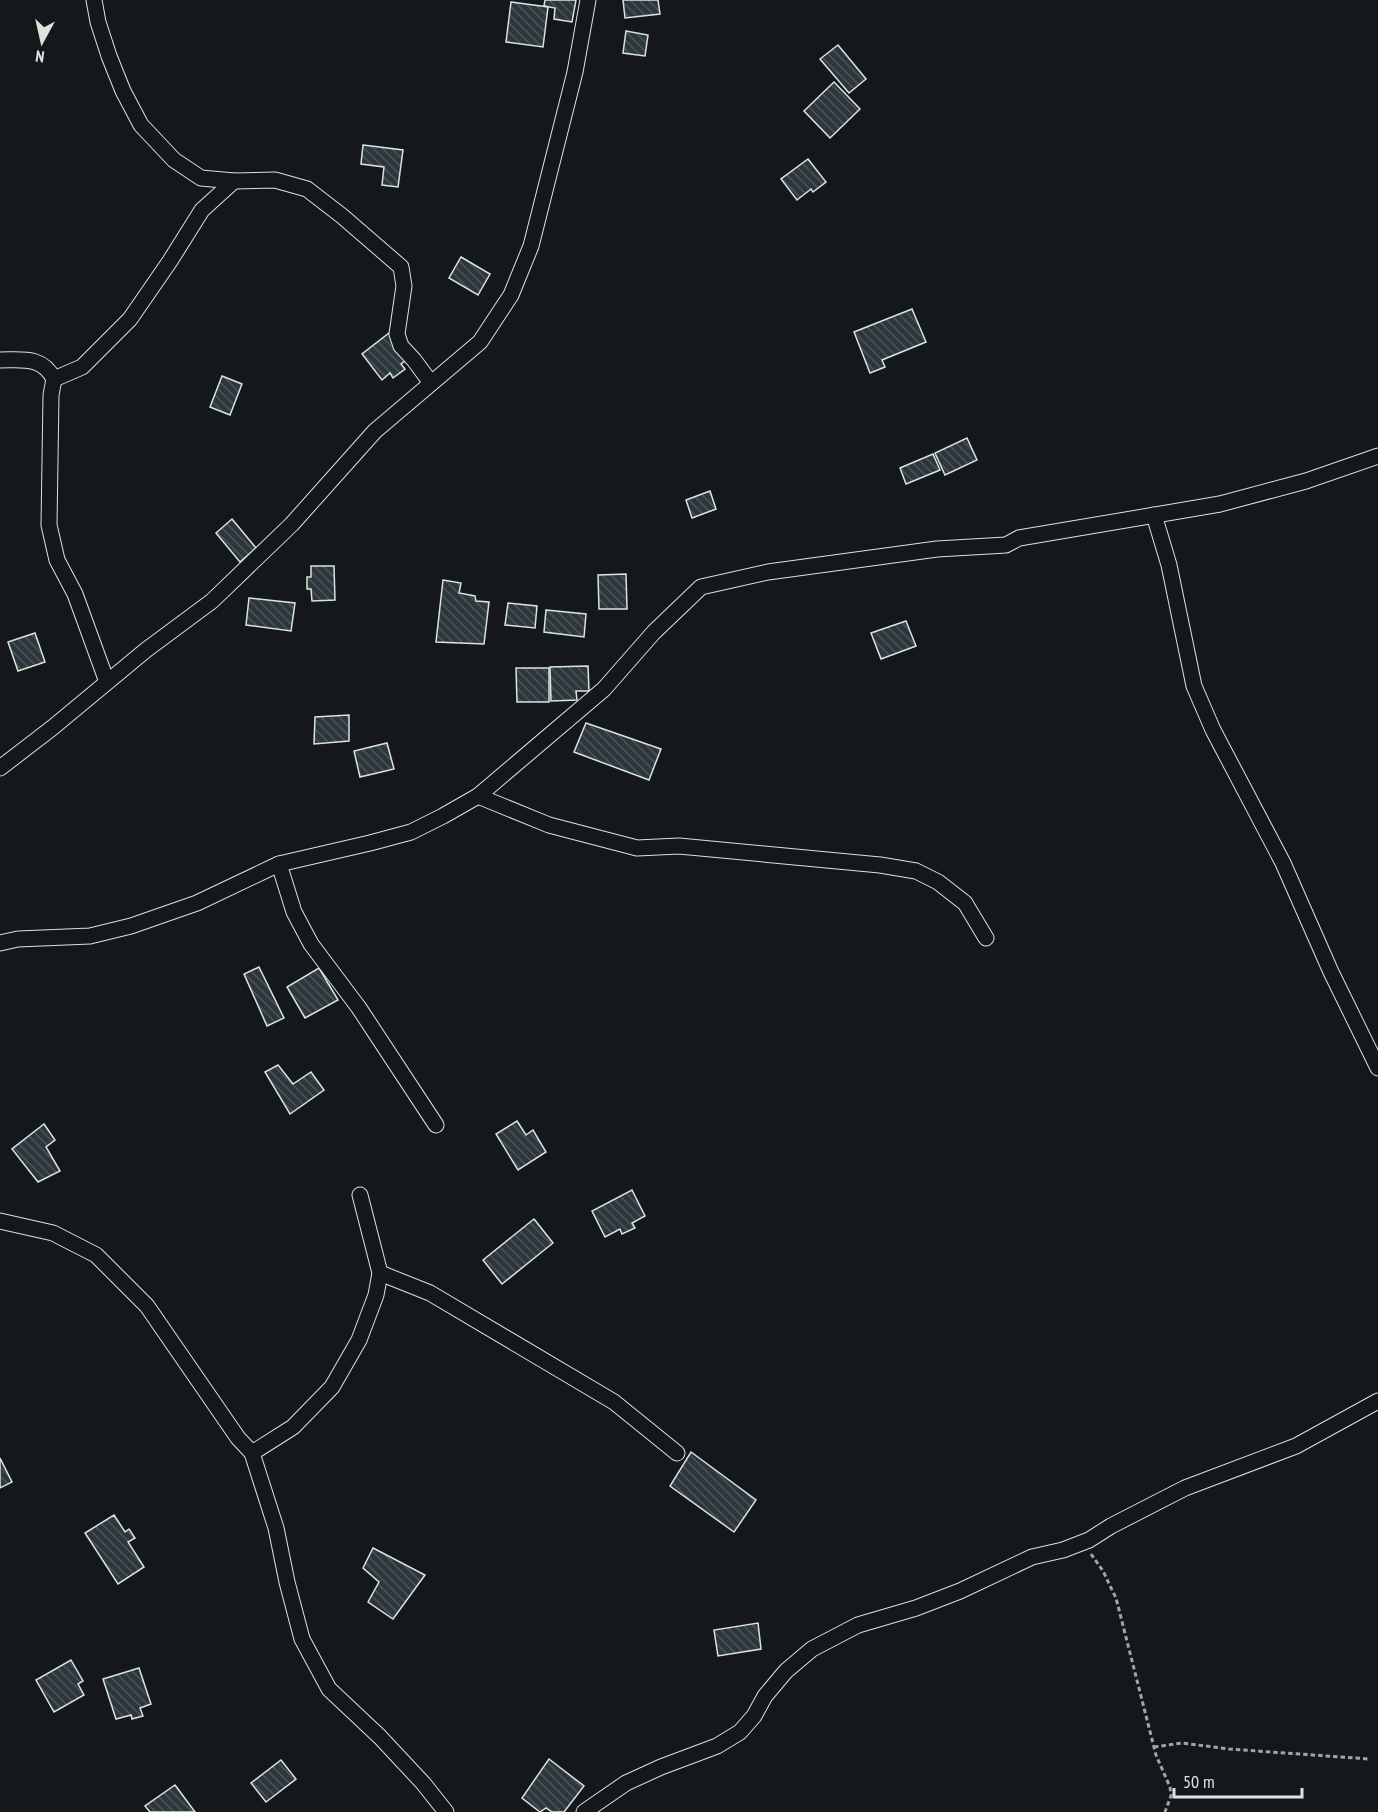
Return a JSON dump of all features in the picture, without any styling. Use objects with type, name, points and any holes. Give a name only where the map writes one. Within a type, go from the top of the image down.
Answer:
[{"type":"street","points":[[94,0],[98,22],[123,91],[141,125],[174,160],[201,178],[234,181],[274,180],[307,189],[401,267],[404,286],[397,334],[401,346],[431,383]]},
{"type":"street","points":[[0,768],[146,650],[212,601],[292,524],[375,431],[480,342],[511,295],[531,246],[575,72],[588,0]]},
{"type":"street","points":[[54,379],[82,367],[130,319],[202,210],[234,181]]},
{"type":"street","points":[[0,360],[35,362],[48,368],[54,379],[51,395],[49,525],[57,560],[75,594],[107,682]]},
{"type":"street","points":[[0,943],[18,939],[90,936],[131,926],[197,903],[279,864],[411,832],[478,796],[604,689],[654,632],[701,587],[768,572],[926,550],[1006,545],[1019,538],[1220,504],[1306,481],[1378,456]]},
{"type":"street","points":[[1154,515],[1169,565],[1194,686],[1214,730],[1283,863],[1331,972],[1378,1068]]},
{"type":"street","points":[[478,796],[549,825],[637,848],[679,846],[880,865],[916,871],[938,882],[965,903],[986,938]]},
{"type":"street","points":[[279,864],[294,912],[311,944],[359,1008],[436,1125]]},
{"type":"street","points":[[252,1453],[292,1427],[332,1387],[359,1341],[376,1295],[380,1273],[360,1195]]},
{"type":"street","points":[[0,1221],[53,1233],[96,1255],[147,1306],[238,1438],[252,1453],[276,1528],[302,1639],[329,1689],[380,1737],[423,1783],[446,1812]]},
{"type":"street","points":[[380,1273],[430,1293],[614,1402],[676,1453]]},
{"type":"street","points":[[584,1812],[626,1784],[661,1767],[717,1746],[740,1732],[786,1671],[812,1649],[858,1625],[916,1608],[960,1591],[1032,1557],[1083,1543],[1185,1488],[1296,1446],[1378,1401]]},
{"type":"path","points":[[1083,1543],[1103,1571],[1116,1598],[1154,1747],[1170,1787],[1171,1796],[1165,1812]]},
{"type":"path","points":[[1154,1747],[1182,1743],[1369,1760]]},
{"type":"building","points":[[545,0],[576,0],[572,22],[554,19],[555,8],[544,6]]},
{"type":"building","points":[[623,0],[658,0],[660,14],[625,18]]},
{"type":"building","points":[[511,2],[548,7],[543,47],[506,42]]},
{"type":"building","points":[[626,31],[648,35],[645,56],[623,53]]},
{"type":"building","points":[[838,45],[866,79],[849,93],[820,59]]},
{"type":"building","points":[[834,82],[860,109],[830,138],[804,111]]},
{"type":"building","points":[[363,145],[403,150],[398,187],[382,185],[384,167],[361,164]]},
{"type":"building","points":[[808,159],[826,182],[813,192],[811,189],[797,200],[781,179]]},
{"type":"building","points":[[461,257],[490,274],[478,295],[449,278]]},
{"type":"building","points":[[912,309],[926,342],[882,360],[885,367],[870,373],[854,332]]},
{"type":"building","points":[[389,333],[409,358],[401,364],[405,369],[393,378],[390,373],[382,380],[362,354]]},
{"type":"building","points":[[222,376],[242,384],[230,415],[210,407]]},
{"type":"building","points":[[967,438],[977,460],[945,475],[935,453]]},
{"type":"building","points":[[933,454],[940,470],[906,484],[900,468]]},
{"type":"building","points":[[710,491],[716,509],[692,518],[686,500]]},
{"type":"building","points":[[232,519],[256,548],[240,562],[216,533]]},
{"type":"building","points":[[311,566],[334,566],[335,600],[312,601],[311,589],[307,589],[307,577],[311,577]]},
{"type":"building","points":[[626,574],[627,609],[599,609],[598,575]]},
{"type":"building","points":[[443,580],[461,583],[459,593],[475,596],[476,601],[489,602],[484,644],[436,642]]},
{"type":"building","points":[[249,598],[295,603],[291,631],[246,625]]},
{"type":"building","points":[[508,603],[537,606],[535,628],[505,625]]},
{"type":"building","points":[[546,610],[586,614],[584,637],[544,632]]},
{"type":"building","points":[[906,621],[916,646],[881,659],[871,633]]},
{"type":"building","points":[[35,633],[45,662],[18,671],[8,642]]},
{"type":"building","points":[[588,666],[589,691],[576,691],[577,700],[551,701],[550,667]]},
{"type":"building","points":[[516,668],[549,668],[549,702],[517,702]]},
{"type":"building","points":[[349,715],[349,741],[314,744],[315,717]]},
{"type":"building","points":[[586,723],[661,749],[649,780],[574,752]]},
{"type":"building","points":[[387,743],[394,769],[360,777],[354,751]]},
{"type":"building","points":[[259,967],[284,1018],[267,1026],[244,974]]},
{"type":"building","points":[[319,968],[338,1000],[305,1018],[287,987]]},
{"type":"building","points":[[278,1065],[293,1084],[311,1072],[324,1090],[290,1114],[265,1072]]},
{"type":"building","points":[[517,1121],[526,1135],[533,1130],[546,1152],[518,1170],[496,1134]]},
{"type":"building","points":[[44,1124],[55,1140],[46,1147],[60,1171],[38,1182],[12,1149]]},
{"type":"building","points":[[632,1190],[645,1216],[632,1223],[635,1228],[622,1234],[620,1229],[605,1237],[592,1211]]},
{"type":"building","points":[[534,1219],[553,1243],[502,1284],[483,1260]]},
{"type":"building","points":[[691,1452],[756,1500],[734,1532],[670,1486]]},
{"type":"building","points":[[0,1458],[12,1482],[0,1488]]},
{"type":"building","points":[[114,1515],[125,1532],[129,1529],[135,1538],[128,1542],[144,1567],[118,1584],[85,1533]]},
{"type":"building","points":[[373,1548],[425,1575],[393,1619],[368,1602],[379,1582],[363,1568]]},
{"type":"building","points":[[758,1623],[761,1649],[718,1656],[714,1630]]},
{"type":"building","points":[[71,1660],[83,1681],[78,1684],[84,1695],[54,1712],[36,1680]]},
{"type":"building","points":[[139,1668],[151,1704],[140,1708],[143,1716],[132,1719],[131,1715],[116,1719],[103,1679]]},
{"type":"building","points":[[549,1759],[584,1786],[564,1812],[552,1812],[546,1808],[540,1812],[522,1798]]},
{"type":"building","points":[[281,1760],[296,1779],[266,1802],[251,1783]]},
{"type":"building","points":[[175,1785],[195,1812],[150,1812],[145,1806]]}]
